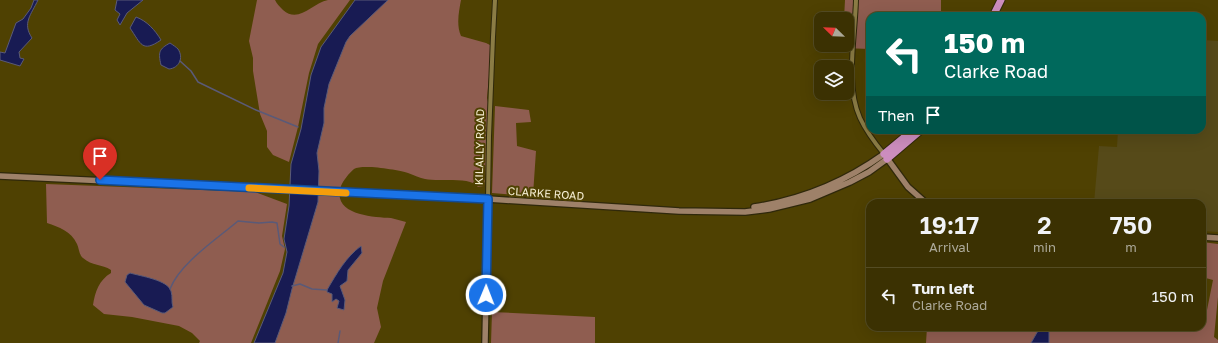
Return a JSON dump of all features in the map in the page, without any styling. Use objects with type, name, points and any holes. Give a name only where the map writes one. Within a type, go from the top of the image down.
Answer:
[{"type":"highway","points":[[995,12],[1001,0]]},
{"type":"highway","points":[[885,157],[909,134]]},
{"type":"highway","points":[[885,157],[916,134]]},
{"type":"main road","name":"CLARKE ROAD","points":[[0,176],[488,199],[678,211],[732,211],[768,205],[824,188],[885,157]]},
{"type":"main road","points":[[885,157],[908,187],[921,199]]},
{"type":"main road","name":"KILALLY ROAD","points":[[485,343],[488,199]]},
{"type":"main road","points":[[1206,237],[1218,238]]},
{"type":"street","name":"KILALLY ROAD","points":[[488,199],[492,37],[496,0]]},
{"type":"street","points":[[856,0],[852,95],[860,119],[866,128]]},
{"type":"street","points":[[870,134],[885,157]]},
{"type":"shaded area","points":[[34,0],[38,0],[30,15],[28,23],[29,33],[32,38],[19,52],[20,58],[24,59],[20,66],[0,60],[0,52],[5,53],[16,23],[23,19],[31,8]]},
{"type":"shaded area","points":[[117,0],[143,0],[127,13],[120,25],[117,20],[120,14],[115,10]]},
{"type":"shaded area","points":[[257,0],[275,0],[283,10],[289,14],[295,15],[328,0],[350,0],[318,44],[309,73],[289,162],[273,155],[267,147],[267,131],[260,114],[253,71],[253,58],[249,41]]},
{"type":"shaded area","points":[[355,0],[388,0],[350,36],[346,42],[329,84],[324,108],[324,123],[317,153],[319,171],[318,202],[286,313],[275,343],[254,343],[283,273],[287,252],[284,239],[289,206],[291,164],[301,129],[311,75],[321,47]]},
{"type":"shaded area","points":[[384,0],[461,0],[458,23],[461,36],[492,46],[487,98],[489,106],[484,186],[478,187],[462,180],[425,179],[408,173],[381,168],[365,167],[354,169],[346,177],[341,186],[340,196],[342,203],[348,209],[365,215],[391,218],[406,222],[383,281],[377,308],[381,327],[374,343],[273,343],[316,151],[328,82],[344,40]]},
{"type":"shaded area","points":[[845,0],[941,0],[941,12],[866,12],[866,49],[854,48],[854,12],[844,12]]},
{"type":"shaded area","points":[[136,17],[150,26],[161,40],[150,46],[142,45],[130,28]]},
{"type":"shaded area","points":[[1206,40],[1218,41],[1218,232],[1206,231],[1206,199],[1094,199],[1099,146],[1117,147],[1118,134],[1206,134]]},
{"type":"shaded area","points":[[170,43],[178,49],[181,56],[178,65],[169,69],[161,65],[160,51]]},
{"type":"shaded area","points":[[495,106],[529,110],[531,122],[516,123],[517,146],[536,151],[533,195],[492,193]]},
{"type":"shaded area","points":[[46,184],[255,192],[287,204],[282,236],[285,249],[280,271],[251,343],[199,343],[200,341],[192,333],[179,326],[132,317],[104,314],[93,305],[98,287],[103,279],[111,273],[111,270],[86,261],[81,255],[77,244],[68,233],[47,223]]},
{"type":"shaded area","points":[[1206,242],[1218,244],[1218,297],[1214,337],[1218,340],[1218,343],[926,343],[927,331],[1206,331],[1206,315],[1213,280],[1206,278]]},
{"type":"shaded area","points":[[361,246],[362,253],[348,270],[347,281],[340,286],[345,300],[344,310],[337,308],[339,301],[336,299],[332,302],[332,294],[327,292],[327,290],[346,260]]},
{"type":"shaded area","points":[[130,273],[159,281],[169,287],[172,295],[173,307],[165,313],[162,313],[144,305],[125,282],[127,275]]},
{"type":"shaded area","points":[[492,312],[595,317],[595,343],[491,343]]},
{"type":"shaded area","points":[[1038,331],[1049,331],[1049,343],[1031,343]]},
{"type":"waterway","points":[[180,61],[191,71],[198,82],[256,110],[298,127]]},
{"type":"waterway","points":[[170,289],[175,279],[190,261],[238,221],[277,223],[280,244],[284,247]]},
{"type":"waterway","points":[[292,286],[300,284],[312,289],[327,290]]},
{"type":"waterway","points":[[338,343],[340,331]]},
{"type":"slow traffic","points":[[249,188],[346,193]]},
{"type":"route","points":[[100,180],[488,199],[486,295]]}]
